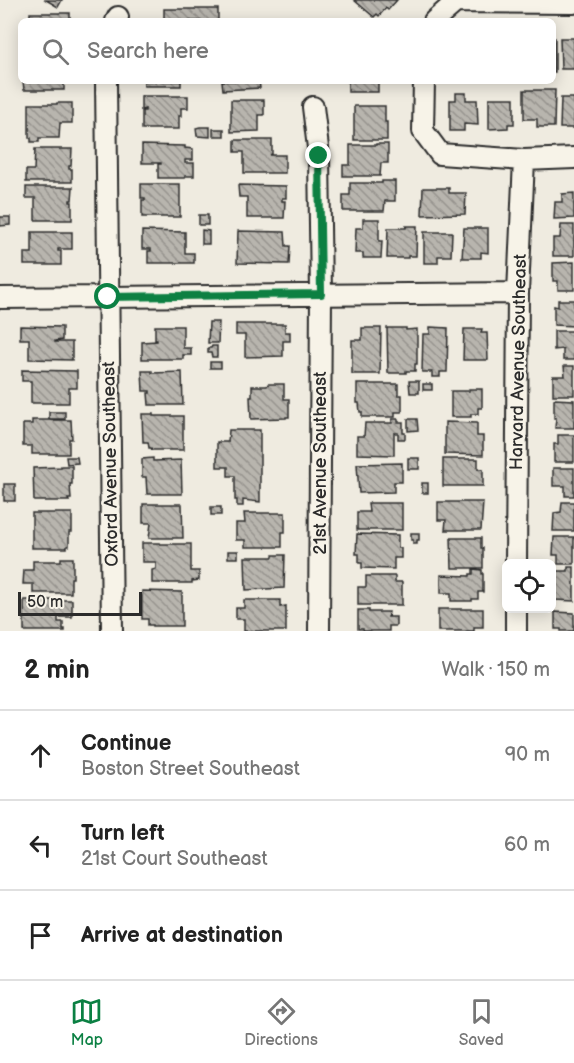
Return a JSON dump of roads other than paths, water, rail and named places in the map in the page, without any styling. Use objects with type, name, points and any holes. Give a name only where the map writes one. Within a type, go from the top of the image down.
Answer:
[{"type":"street","points":[[437,18],[456,2],[574,3]]},
{"type":"street","name":"Oxford Avenue Southeast","points":[[106,84],[112,631]]},
{"type":"street","points":[[424,84],[423,131],[440,154],[524,160],[574,158]]},
{"type":"street","name":"21st Avenue Southeast","points":[[313,107],[319,156],[321,294],[319,631]]},
{"type":"street","name":"Harvard Avenue Southeast","points":[[516,559],[518,292],[524,160]]},
{"type":"street","points":[[0,298],[518,292]]},
{"type":"street","points":[[516,613],[516,631]]}]
